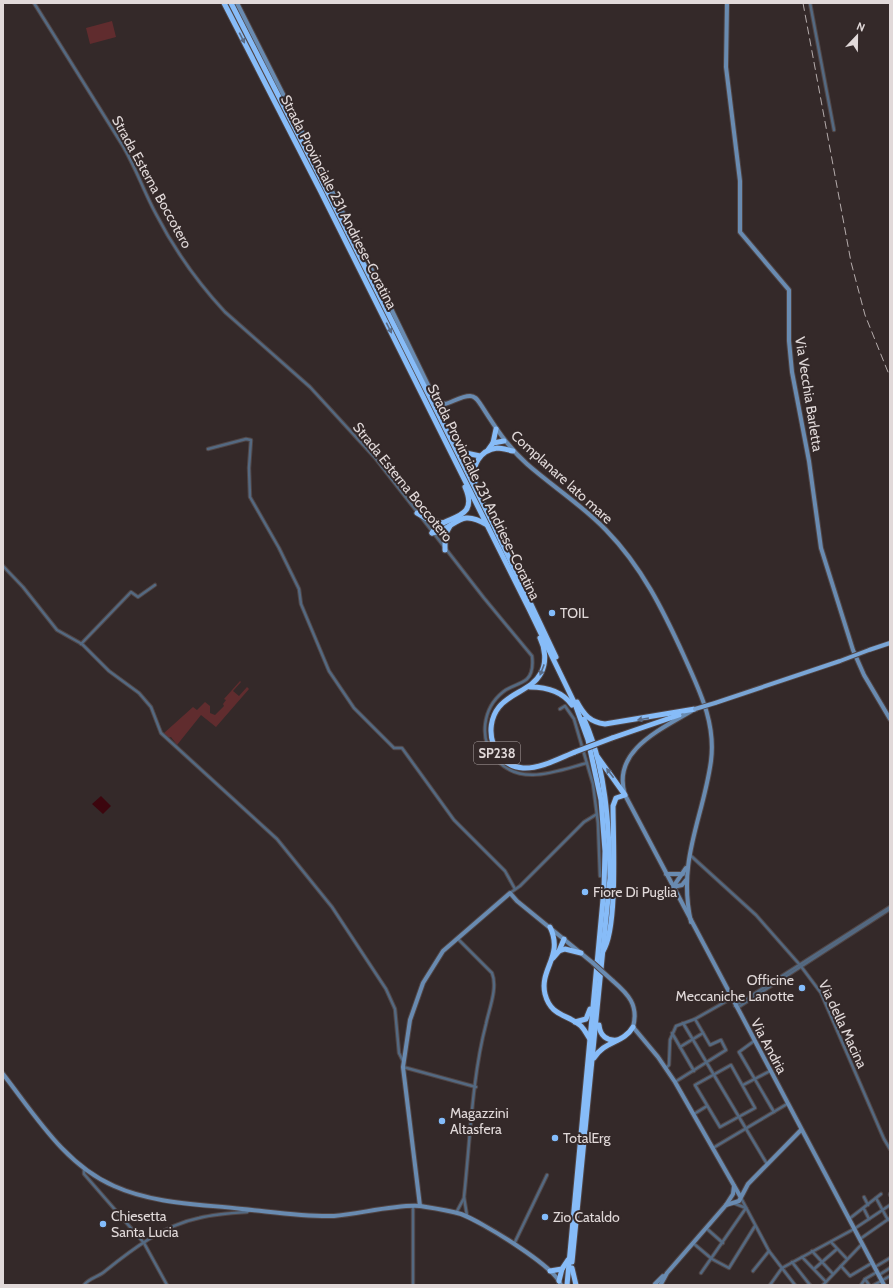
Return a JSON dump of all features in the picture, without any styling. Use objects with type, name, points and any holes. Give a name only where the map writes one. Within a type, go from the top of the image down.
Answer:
[{"type":"highway","name":"Strada Provinciale 231 Andriese-Coratina","points":[[224,3],[460,469],[490,524],[574,696],[589,731],[595,752],[605,801],[610,878],[602,952],[594,1059],[570,1285]]},
{"type":"highway","name":"Strada Provinciale 231 Andriese-Coratina","points":[[230,3],[320,178],[442,422],[575,704],[586,736],[599,792],[605,851],[604,889],[567,1285]]},
{"type":"highway","points":[[442,422],[447,425],[457,446],[466,454],[480,456]]},
{"type":"highway","points":[[490,524],[474,477],[474,468],[480,456],[493,444],[496,429]]},
{"type":"highway","points":[[493,444],[504,441]]},
{"type":"highway","points":[[498,448],[504,441]]},
{"type":"highway","points":[[488,450],[498,448],[513,451]]},
{"type":"highway","points":[[432,533],[435,528],[442,523],[458,518],[466,508],[468,496],[461,478],[460,469]]},
{"type":"highway","points":[[417,513],[429,520],[442,523]]},
{"type":"highway","points":[[432,533],[442,531],[451,524],[468,517],[490,524]]},
{"type":"highway","points":[[445,550],[445,535],[451,524]]},
{"type":"highway","points":[[522,594],[527,612],[542,641],[545,654],[542,672],[537,680],[529,687]]},
{"type":"highway","points":[[529,687],[546,688],[564,696],[572,706],[583,733],[586,736]]},
{"type":"highway","name":"SP238","points":[[529,687],[508,699],[496,712],[490,732],[496,751],[512,765],[523,768],[548,762],[695,709]]},
{"type":"highway","points":[[574,696],[587,718],[592,721],[605,724],[695,709]]},
{"type":"highway","points":[[595,752],[626,795],[616,798],[613,806],[613,866],[609,938],[602,952]]},
{"type":"highway","points":[[550,928],[555,945],[546,976],[545,994],[556,1012],[584,1029],[590,1040]]},
{"type":"highway","points":[[555,945],[564,939]]},
{"type":"highway","points":[[552,958],[559,951],[564,939]]},
{"type":"highway","points":[[559,951],[565,949],[581,953]]},
{"type":"highway","points":[[599,998],[599,1030],[608,1039],[617,1040]]},
{"type":"highway","points":[[574,1022],[586,1019],[594,1001]]},
{"type":"highway","points":[[594,1059],[602,1048],[626,1037],[633,1027]]},
{"type":"highway","points":[[560,1283],[562,1269],[569,1257]]},
{"type":"highway","points":[[572,1268],[576,1285]]},
{"type":"highway","points":[[550,1271],[562,1269]]},
{"type":"main road","name":"SP238","points":[[695,709],[890,643]]},
{"type":"street","name":"Strada Esterna Boccotero","points":[[34,3],[136,168],[156,215],[213,299],[225,312],[310,387],[376,459],[445,550],[532,656],[531,672],[527,679],[504,691],[496,698],[489,708],[485,721],[484,732],[487,746],[492,755],[500,764],[512,771],[524,774],[537,775],[587,763]]},
{"type":"street","name":"Complanare lato mare","points":[[236,3],[383,292],[433,395],[439,402],[445,404],[462,397],[471,396],[477,398],[504,441],[513,451],[540,476],[587,512],[631,558],[661,607],[702,697],[710,723],[711,759],[687,868],[687,906],[691,922]]},
{"type":"street","name":"Via Vecchia Barletta","points":[[727,3],[726,67],[740,181],[740,232],[789,290],[789,341],[792,372],[809,461],[821,548],[854,650],[864,675],[890,719]]},
{"type":"street","points":[[810,3],[834,130]]},
{"type":"street","points":[[208,449],[246,439],[251,440],[249,468],[250,497],[279,548],[299,589],[301,604],[318,646],[336,683],[354,708],[394,748],[402,748],[454,820],[505,871],[515,889]]},
{"type":"street","points":[[3,566],[57,630],[81,644],[110,671],[139,693],[151,707],[161,734],[277,838],[332,907],[386,989],[395,1009],[399,1053],[403,1061]]},
{"type":"street","points":[[81,644],[132,592],[138,597],[154,585]]},
{"type":"street","points":[[560,709],[566,706],[574,719],[593,784],[597,814],[600,876]]},
{"type":"street","name":"Via Andria","points":[[695,709],[646,739],[635,750],[624,767],[622,784],[626,795],[691,922],[884,1285]]},
{"type":"street","points":[[420,1206],[403,1061],[410,1020],[423,983],[443,951],[515,889],[584,822],[597,814]]},
{"type":"street","name":"Via della Macina","points":[[689,855],[756,915],[801,966],[821,993],[884,1140],[890,1149]]},
{"type":"street","points":[[673,886],[687,868]]},
{"type":"street","points":[[666,874],[683,874]]},
{"type":"street","points":[[673,886],[682,886],[686,880]]},
{"type":"street","points":[[510,893],[517,901],[625,991],[633,1004],[635,1019],[633,1027],[666,1068],[675,1082],[769,1250],[795,1285]]},
{"type":"street","points":[[736,1007],[890,908]]},
{"type":"street","points":[[457,938],[492,973],[494,979],[491,1002],[481,1043],[476,1087],[464,1197],[467,1217]]},
{"type":"street","points":[[666,1068],[669,1066],[669,1050],[672,1033],[676,1026],[695,1019],[732,998]]},
{"type":"street","points":[[675,1082],[726,1050],[721,1040],[710,1045],[695,1019]]},
{"type":"street","points":[[683,1023],[738,1119],[767,1164]]},
{"type":"street","points":[[672,1033],[694,1071]]},
{"type":"street","points":[[680,1047],[703,1033]]},
{"type":"street","points":[[754,1041],[739,1052],[774,1112]]},
{"type":"street","points":[[730,1064],[744,1085],[755,1108],[738,1119],[720,1127],[695,1085],[713,1075],[730,1064]]},
{"type":"street","points":[[403,1067],[476,1087]]},
{"type":"street","points":[[744,1085],[770,1071]]},
{"type":"street","points":[[3,1074],[63,1148],[84,1169],[114,1186],[137,1195],[165,1200],[310,1216],[335,1216],[413,1206],[456,1213],[467,1217],[514,1245],[550,1271],[560,1283]]},
{"type":"street","points":[[713,1148],[787,1104]]},
{"type":"street","points":[[694,1114],[707,1106]]},
{"type":"street","points":[[655,1284],[667,1273],[726,1205],[740,1196],[748,1184],[801,1130]]},
{"type":"street","points":[[84,1169],[84,1174],[144,1243],[167,1285]]},
{"type":"street","points":[[514,1245],[547,1175]]},
{"type":"street","points":[[731,1201],[734,1185]]},
{"type":"street","points":[[849,1219],[864,1209],[881,1194]]},
{"type":"street","points":[[456,1213],[464,1197]]},
{"type":"street","points":[[864,1197],[868,1205]]},
{"type":"street","points":[[860,1239],[889,1219],[882,1210],[876,1198]]},
{"type":"street","points":[[731,1201],[746,1208]]},
{"type":"street","points":[[770,1285],[782,1268],[854,1229],[890,1205]]},
{"type":"street","points":[[413,1206],[413,1285]]},
{"type":"street","points":[[701,1273],[746,1208]]},
{"type":"street","points":[[864,1209],[870,1219]]},
{"type":"street","points":[[84,1285],[87,1281],[103,1273],[115,1262],[174,1226],[197,1218],[247,1212],[249,1210]]},
{"type":"street","points":[[692,1243],[712,1259],[729,1268],[755,1226]]},
{"type":"street","points":[[706,1228],[723,1243]]},
{"type":"street","points":[[831,1242],[847,1259]]},
{"type":"street","points":[[823,1285],[862,1244]]},
{"type":"street","points":[[814,1269],[837,1249]]},
{"type":"street","points":[[753,1271],[769,1250]]},
{"type":"street","points":[[812,1251],[833,1274]]},
{"type":"street","points":[[802,1257],[826,1282]]},
{"type":"street","points":[[861,1285],[865,1279],[890,1258]]},
{"type":"street","points":[[792,1262],[810,1285]]},
{"type":"street","points":[[841,1266],[850,1276],[876,1269],[890,1268]]},
{"type":"street","points":[[655,1284],[662,1285],[667,1273]]},
{"type":"street","points":[[874,1285],[890,1276]]},
{"type":"street","points":[[865,1279],[869,1285]]},
{"type":"shaded area","points":[[112,21],[116,37],[90,44],[86,28]]},
{"type":"shaded area","points":[[240,681],[241,682],[233,691],[239,696],[247,687],[249,689],[216,727],[201,715],[177,745],[171,737],[168,738],[164,733],[193,707],[197,710],[205,702],[210,706],[210,713],[215,715],[224,706],[223,704],[226,700],[224,699]]},
{"type":"shaded area","points":[[101,796],[111,806],[103,814],[92,804]]},
{"type":"railway","points":[[803,3],[851,262],[865,315],[890,377]]},
{"type":"place","name":"TOIL","points":[[552,613]]},
{"type":"place","name":"Fiore Di Puglia","points":[[585,892]]},
{"type":"place","name":"Officine Meccaniche Lanotte","points":[[802,988]]},
{"type":"place","name":"Magazzini Altasfera","points":[[442,1121]]},
{"type":"place","name":"TotalErg","points":[[555,1138]]},
{"type":"place","name":"Zio Cataldo","points":[[545,1217]]},
{"type":"place","name":"Chiesetta Santa Lucia","points":[[103,1224]]}]
